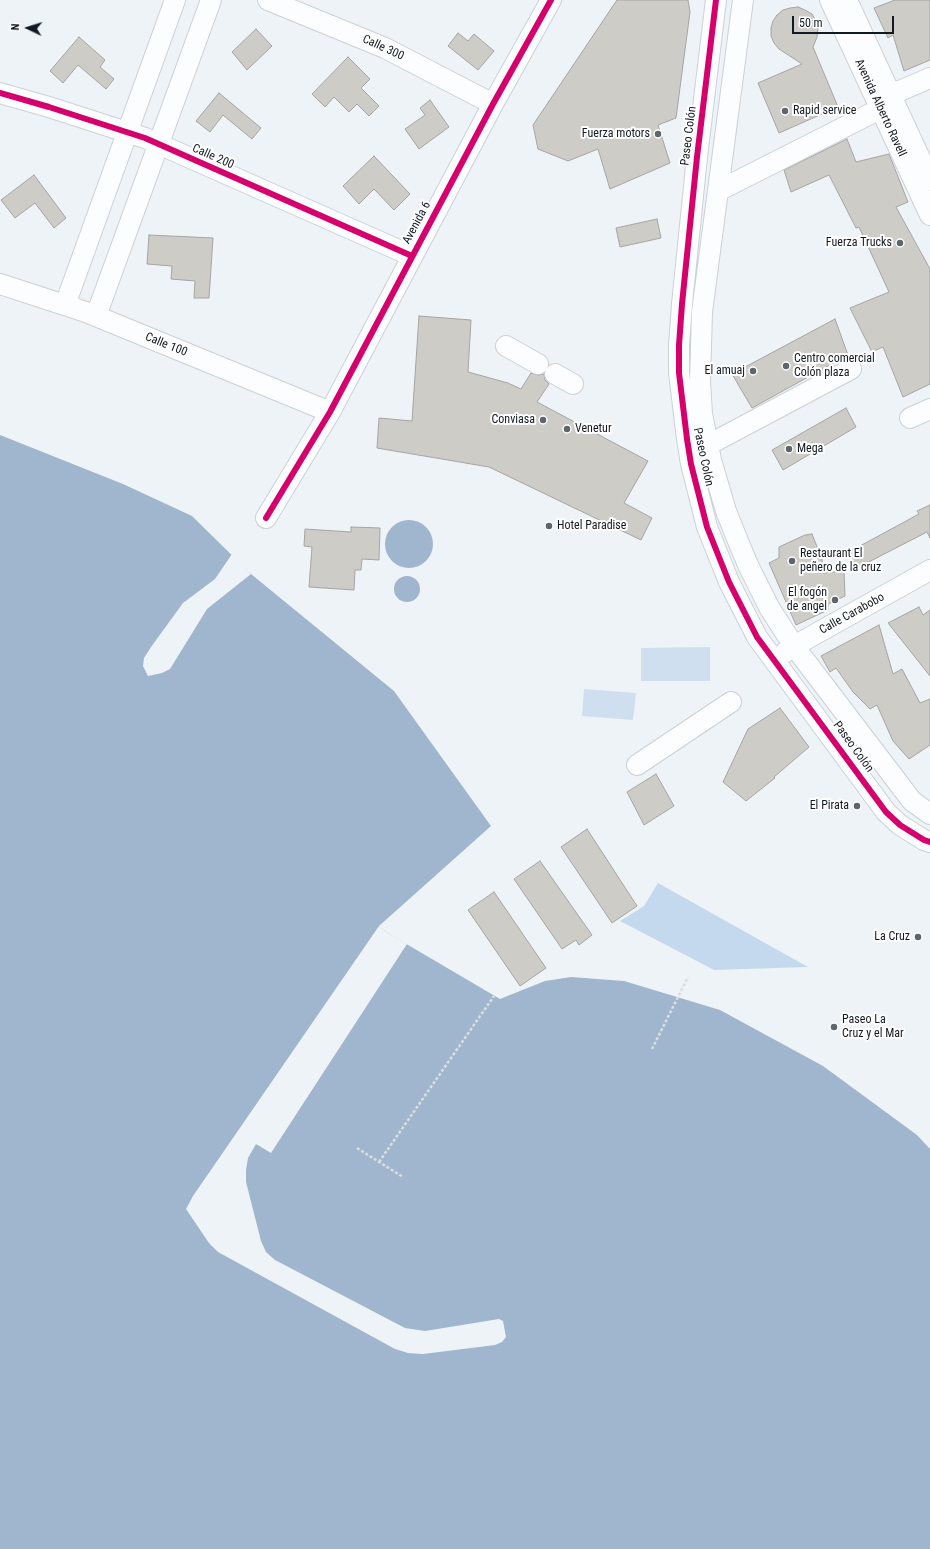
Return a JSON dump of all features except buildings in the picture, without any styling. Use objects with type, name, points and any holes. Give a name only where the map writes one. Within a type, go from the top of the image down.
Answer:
[{"type":"street","points":[[65,305],[175,0]]},
{"type":"street","points":[[96,316],[210,0]]},
{"type":"street","name":"Calle 300","points":[[268,0],[385,48],[493,104]]},
{"type":"street","name":"Avenida 6","points":[[266,518],[330,412],[493,104],[551,0]]},
{"type":"street","name":"Paseo Colón","points":[[716,0],[697,157],[679,345],[679,374],[683,410],[692,464],[707,527],[717,554],[743,612],[757,637],[886,812],[900,825],[924,840],[930,842]]},
{"type":"street","name":"Paseo Colón","points":[[743,0],[702,312],[700,381],[702,414],[708,445],[726,511],[745,559],[770,609],[794,646],[912,801],[925,811]]},
{"type":"street","name":"Avenida Alberto Ravell","points":[[830,0],[885,102],[930,180]]},
{"type":"street","name":"Avenida Alberto Ravell","points":[[847,0],[885,102],[930,215]]},
{"type":"street","points":[[718,191],[930,78]]},
{"type":"street","name":"Calle 200","points":[[0,93],[128,132],[412,256]]},
{"type":"street","name":"Calle 100","points":[[0,284],[96,316],[330,412]]},
{"type":"street","points":[[506,346],[538,364]]},
{"type":"street","points":[[708,445],[851,369]]},
{"type":"street","points":[[555,374],[573,384]]},
{"type":"street","points":[[910,418],[930,409]]},
{"type":"street","points":[[683,410],[702,414]]},
{"type":"street","name":"Calle Carabobo","points":[[774,660],[794,646],[930,570]]},
{"type":"street","points":[[637,764],[730,702]]},
{"type":"street","points":[[900,825],[925,811]]},
{"type":"path","points":[[652,1049],[688,977]]},
{"type":"path","points":[[379,1162],[494,996]]},
{"type":"path","points":[[357,1148],[403,1178]]},
{"type":"shaded area","points":[[0,435],[123,484],[192,516],[251,574],[394,691],[491,826],[379,926],[386,932],[500,999],[545,981],[571,977],[624,981],[720,1010],[823,1066],[917,1135],[930,1149],[930,1549],[0,1549]]},
{"type":"shaded area","points":[[409,520],[418,522],[426,527],[431,535],[433,544],[431,553],[426,561],[418,566],[409,568],[400,566],[392,561],[387,553],[385,544],[387,535],[392,527],[400,522]]},
{"type":"shaded area","points":[[407,576],[416,580],[420,589],[416,598],[407,602],[398,598],[394,589],[398,580]]},
{"type":"shaded area","points":[[710,647],[710,681],[641,681],[641,648]]},
{"type":"shaded area","points":[[584,689],[636,693],[633,720],[582,716]]},
{"type":"shaded area","points":[[658,883],[808,967],[714,970],[620,921],[644,906]]},
{"type":"pier","points":[[232,554],[251,574],[207,609],[170,669],[162,673],[148,676],[143,666],[144,658],[151,647],[183,603],[215,579]]},
{"type":"pier","points":[[379,926],[386,932],[407,944],[271,1153],[256,1144],[248,1158],[246,1182],[261,1241],[266,1252],[275,1260],[405,1328],[425,1331],[499,1319],[503,1321],[506,1337],[502,1342],[495,1345],[423,1354],[408,1353],[395,1349],[218,1252],[209,1243],[186,1209],[193,1196]]},
{"type":"cycle path","points":[[266,518],[330,412],[493,104],[551,0]]},
{"type":"cycle path","points":[[716,0],[697,157],[679,345],[679,373],[687,439],[691,464],[707,527],[729,582],[757,637],[886,812],[900,825],[924,840],[930,842]]},
{"type":"cycle path","points":[[0,93],[145,138],[412,256]]},
{"type":"place","name":"Rapid service","points":[[785,111]]},
{"type":"place","name":"Fuerza motors","points":[[658,134]]},
{"type":"place","name":"Fuerza Trucks","points":[[900,243]]},
{"type":"place","name":"Centro comercial Colón plaza","points":[[786,366]]},
{"type":"place","name":"El amuaj","points":[[753,371]]},
{"type":"place","name":"Conviasa","points":[[543,420]]},
{"type":"place","name":"Venetur","points":[[567,429]]},
{"type":"place","name":"Mega","points":[[789,449]]},
{"type":"place","name":"Hotel Paradise","points":[[549,526]]},
{"type":"place","name":"Restaurant El peñero de la cruz","points":[[792,561]]},
{"type":"place","name":"El fogón de angel","points":[[835,600]]},
{"type":"place","name":"El Pirata","points":[[857,806]]},
{"type":"place","name":"La Cruz","points":[[918,937]]},
{"type":"place","name":"Paseo La Cruz y el Mar","points":[[834,1027]]}]
